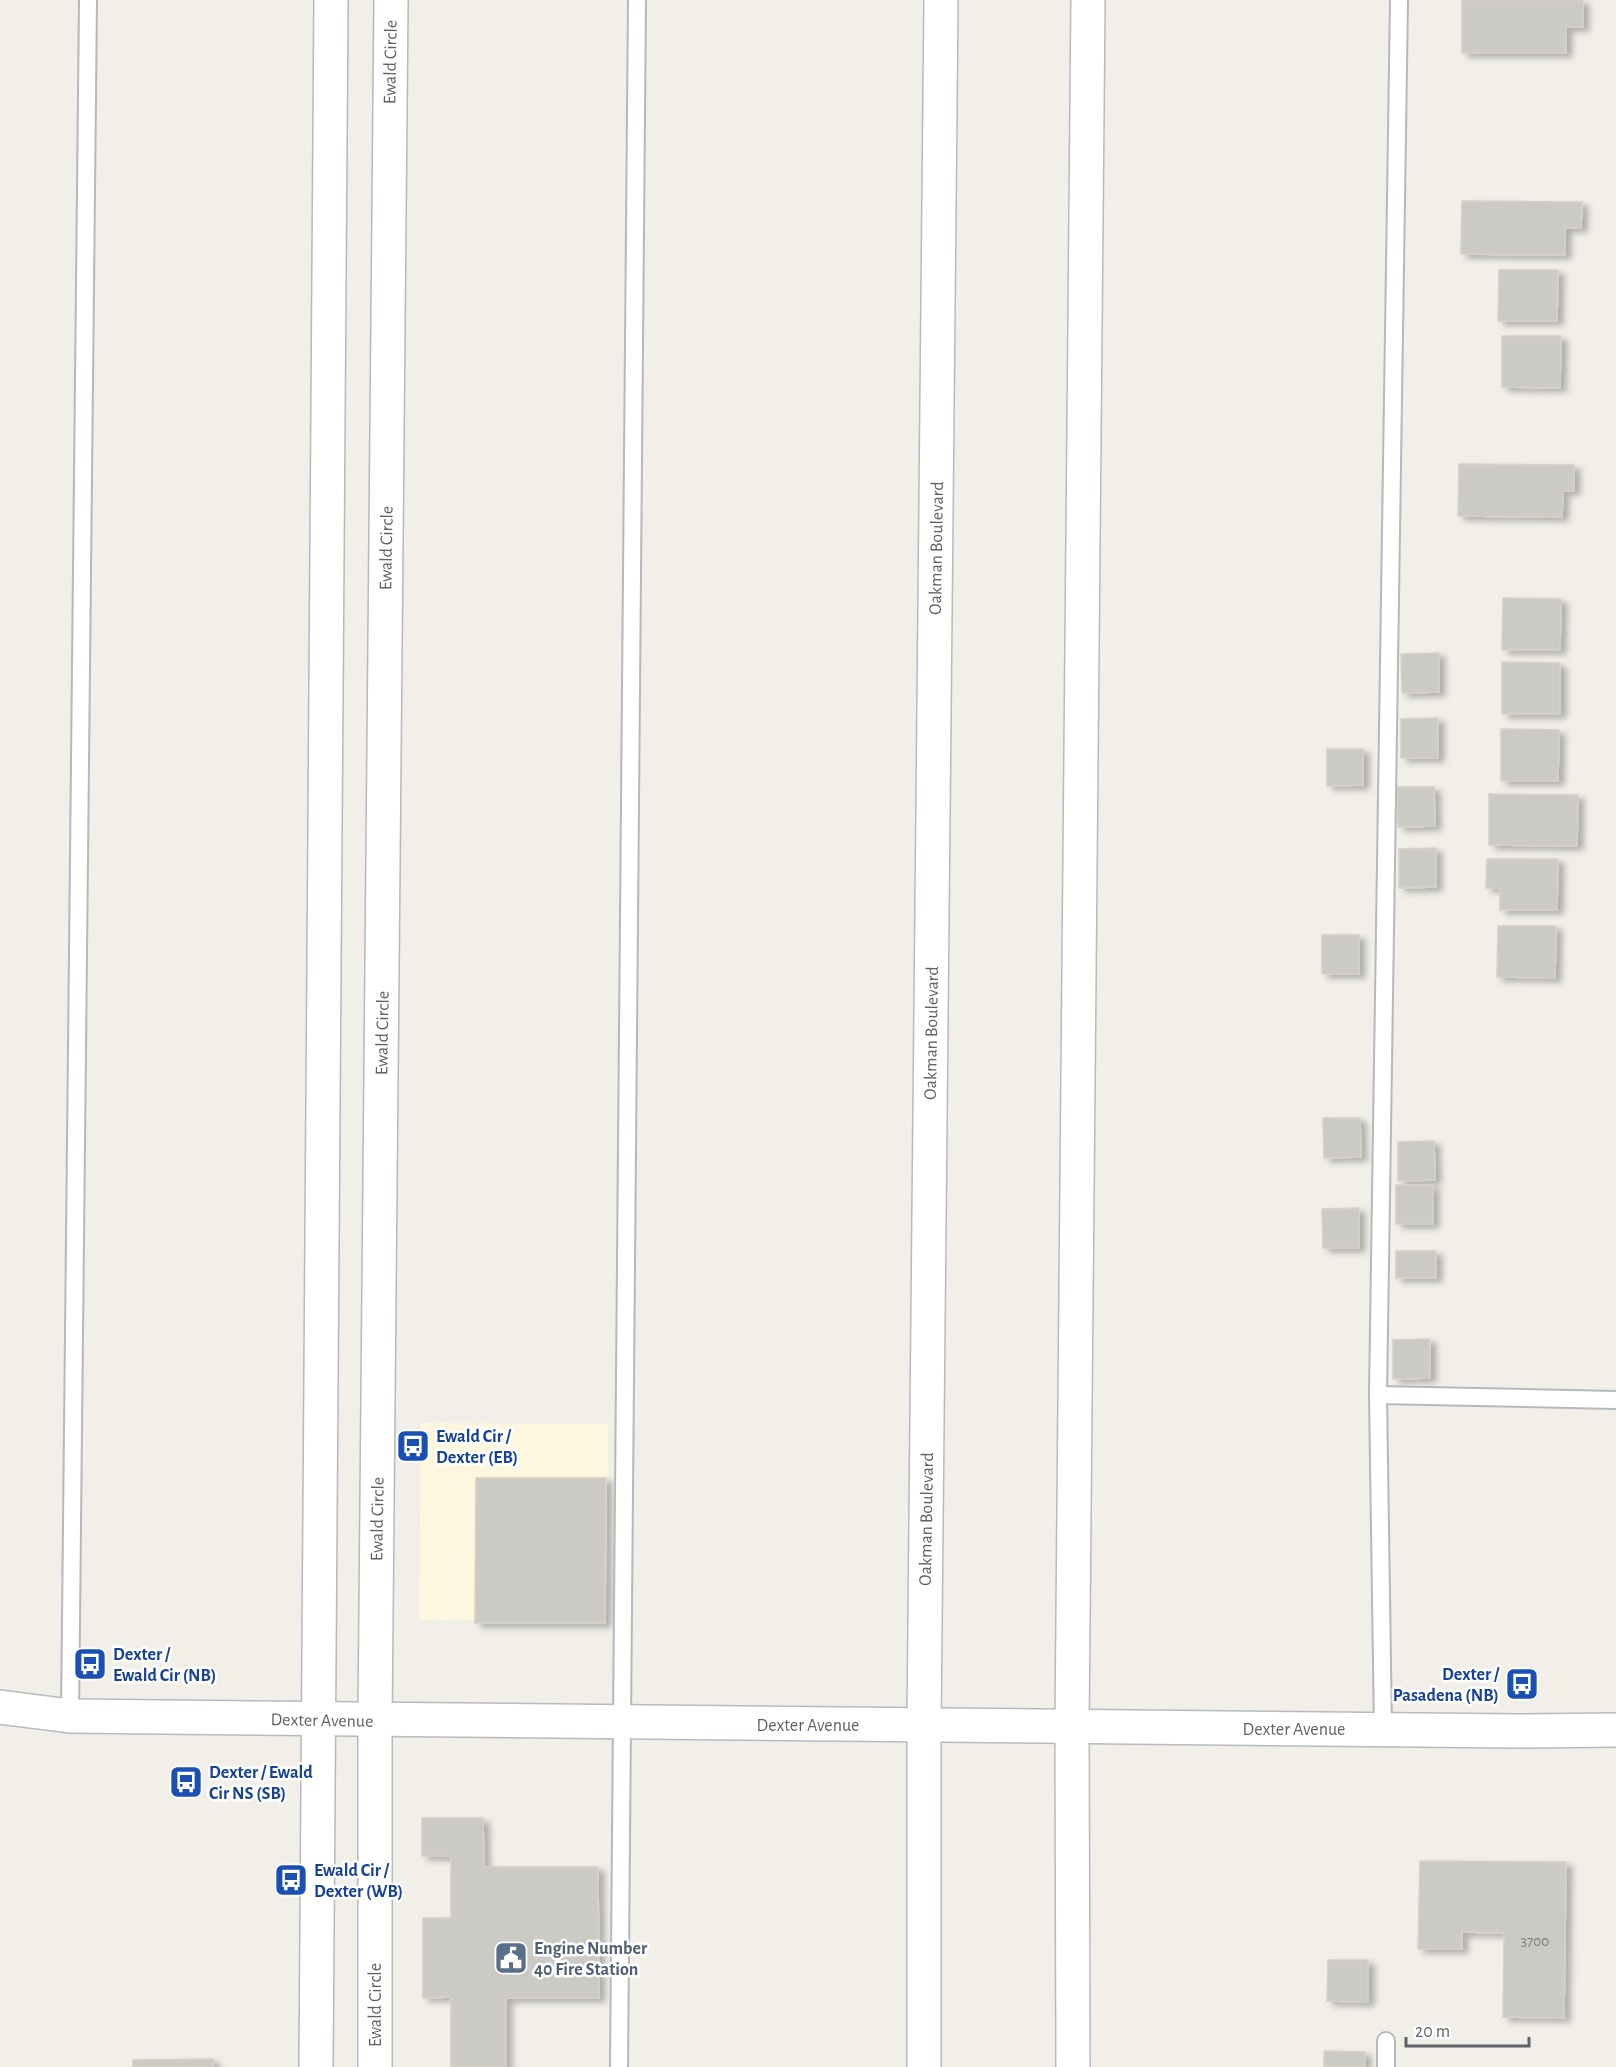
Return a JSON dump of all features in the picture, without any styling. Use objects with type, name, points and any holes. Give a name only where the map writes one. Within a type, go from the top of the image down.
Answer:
[{"type":"street","points":[[316,2067],[332,0]]},
{"type":"street","name":"Ewald Circle","points":[[375,2067],[375,1720],[391,0]]},
{"type":"street","name":"Oakman Boulevard","points":[[924,2067],[924,1726],[941,0]]},
{"type":"street","points":[[1073,2067],[1072,1727],[1088,0]]},
{"type":"street","name":"Dexter Avenue","points":[[0,1707],[70,1716],[317,1720],[1616,1730]]},
{"type":"lane","points":[[70,1716],[87,0]]},
{"type":"lane","points":[[619,2067],[638,0]]},
{"type":"lane","points":[[1383,1730],[1378,1395],[1399,0]]},
{"type":"lane","points":[[1378,1395],[1616,1400]]},
{"type":"lane","points":[[1386,2041],[1386,2067]]},
{"type":"shaded area","points":[[421,1423],[608,1424],[607,1621],[419,1620]]},
{"type":"building","points":[[1462,0],[1583,0],[1583,27],[1566,27],[1566,53],[1462,53]]},
{"type":"building","points":[[1462,201],[1582,202],[1581,228],[1565,228],[1565,255],[1461,254]]},
{"type":"building","points":[[1499,270],[1558,270],[1557,321],[1498,321]]},
{"type":"building","points":[[1502,336],[1561,336],[1560,388],[1502,387]]},
{"type":"building","points":[[1459,464],[1574,465],[1574,491],[1563,491],[1562,517],[1458,516]]},
{"type":"building","points":[[1503,598],[1561,599],[1560,650],[1502,650]]},
{"type":"building","points":[[1439,653],[1439,692],[1402,693],[1401,654]]},
{"type":"building","points":[[1502,662],[1560,663],[1560,714],[1502,714]]},
{"type":"building","points":[[1438,718],[1438,758],[1401,758],[1401,719]]},
{"type":"building","points":[[1501,729],[1559,730],[1558,781],[1501,781]]},
{"type":"building","points":[[1327,749],[1363,749],[1363,785],[1327,786]]},
{"type":"building","points":[[1397,787],[1434,787],[1435,826],[1398,827]]},
{"type":"building","points":[[1489,794],[1578,795],[1577,846],[1489,845]]},
{"type":"building","points":[[1436,848],[1436,887],[1399,888],[1399,849]]},
{"type":"building","points":[[1487,859],[1558,859],[1557,910],[1500,910],[1500,888],[1486,888]]},
{"type":"building","points":[[1498,926],[1556,926],[1555,978],[1497,977]]},
{"type":"building","points":[[1322,935],[1359,935],[1359,974],[1322,974]]},
{"type":"building","points":[[1323,1118],[1360,1118],[1361,1157],[1324,1158]]},
{"type":"building","points":[[1434,1141],[1435,1180],[1398,1181],[1398,1142]]},
{"type":"building","points":[[1396,1185],[1433,1185],[1433,1224],[1396,1224]]},
{"type":"building","points":[[1359,1208],[1359,1248],[1323,1248],[1322,1209]]},
{"type":"building","points":[[1396,1251],[1436,1251],[1436,1278],[1396,1278]]},
{"type":"building","points":[[1430,1339],[1430,1378],[1393,1379],[1393,1340]]},
{"type":"building","points":[[476,1478],[606,1478],[605,1623],[475,1623]]},
{"type":"building","name":"Engine Number 40 Fire Station","points":[[422,1818],[483,1818],[484,1867],[598,1867],[599,1998],[506,1998],[506,2067],[451,2067],[451,1997],[423,1998],[423,1918],[451,1918],[451,1856],[422,1856]]},
{"type":"building","points":[[1420,1861],[1566,1862],[1564,2018],[1503,2017],[1504,1933],[1462,1932],[1462,1949],[1418,1949]]},
{"type":"building","points":[[1328,1960],[1368,1960],[1368,2002],[1327,2001]]},
{"type":"building","points":[[1324,2051],[1365,2052],[1365,2067],[1324,2067]]},
{"type":"building","points":[[213,2059],[213,2067],[133,2067],[133,2060]]},
{"type":"place","name":"Ewald Cir / Dexter (EB)","points":[[413,1446]]},
{"type":"place","name":"Dexter / Ewald Cir (NB)","points":[[90,1664]]},
{"type":"place","name":"Dexter / Pasadena (NB)","points":[[1522,1684]]},
{"type":"place","name":"Dexter / Ewald Cir NS (SB)","points":[[186,1782]]},
{"type":"place","name":"Ewald Cir / Dexter (WB)","points":[[291,1880]]},
{"type":"place","name":"Engine Number 40 Fire Station","points":[[511,1958]]}]
